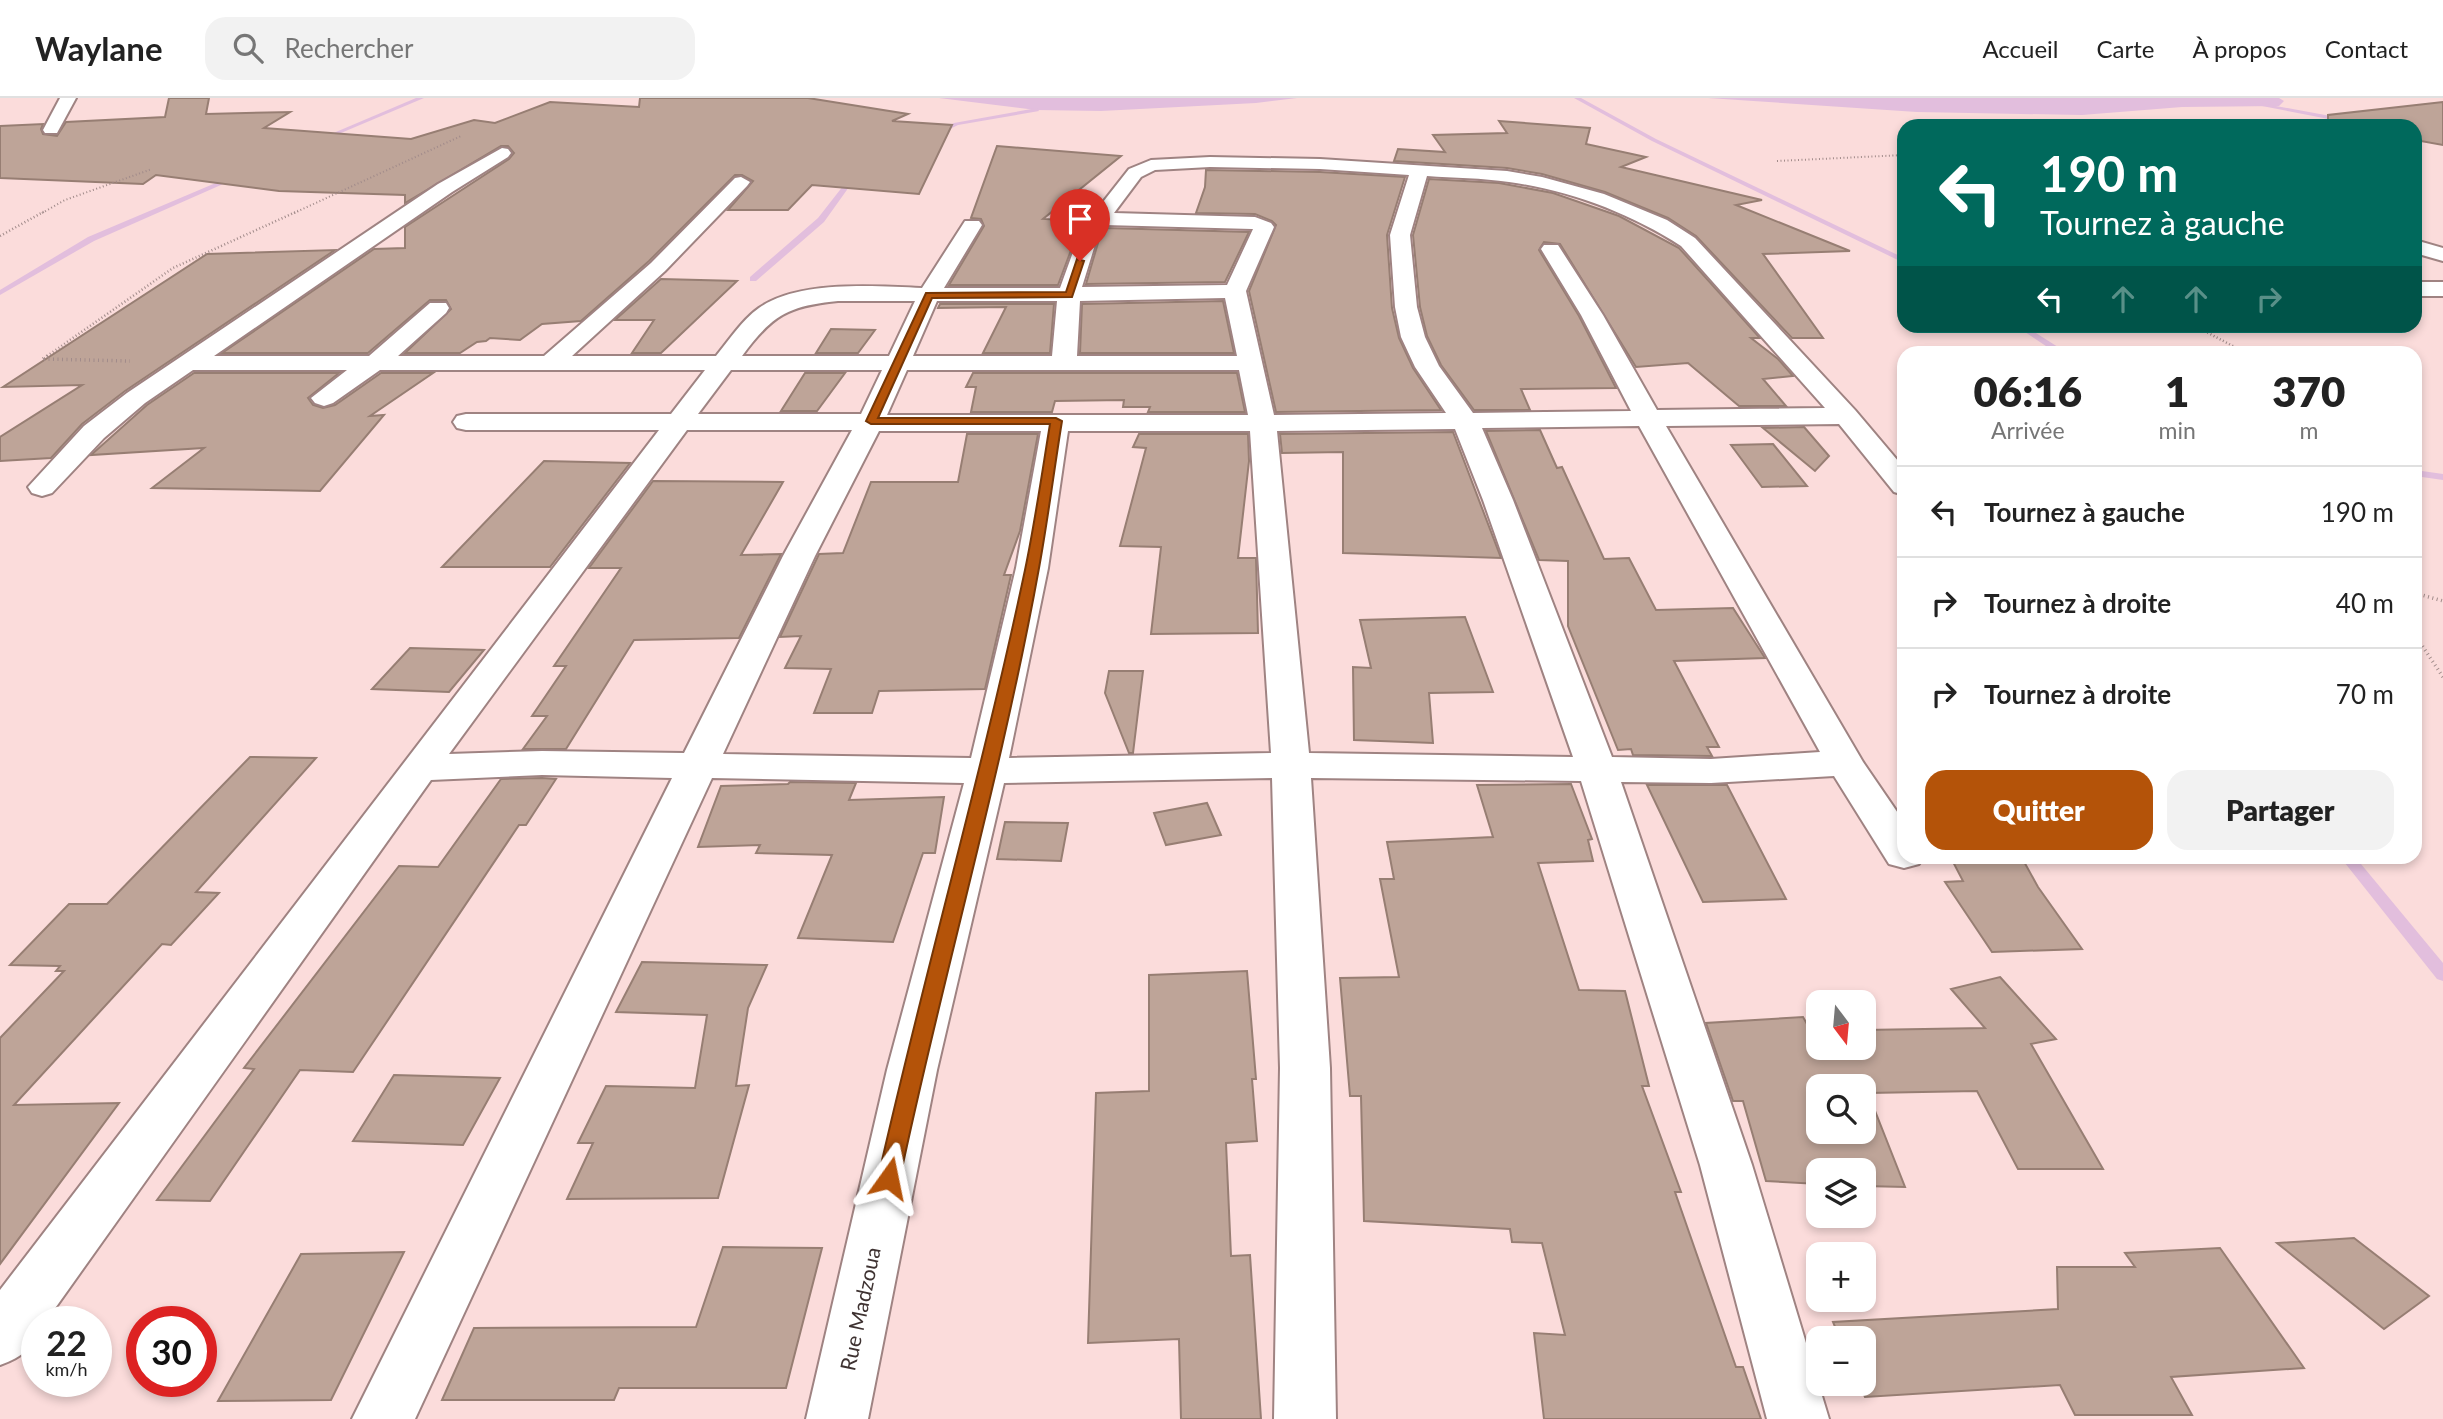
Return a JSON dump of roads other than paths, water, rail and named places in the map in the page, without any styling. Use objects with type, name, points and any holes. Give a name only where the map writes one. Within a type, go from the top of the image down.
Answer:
[{"type":"street","points":[[51,130],[68,98]]},
{"type":"street","points":[[41,487],[94,432],[186,363],[445,188],[502,153]]},
{"type":"street","points":[[1064,362],[1069,295],[1088,234],[1135,173],[1151,165],[1210,162],[1307,163],[1420,169],[1542,182],[1597,198],[1660,224],[1688,242],[1722,283],[1846,416],[1897,478]]},
{"type":"street","points":[[1420,169],[1400,235],[1406,307],[1413,337],[1427,367],[1466,422],[1498,500],[1596,767],[1726,1165],[1798,1419]]},
{"type":"street","points":[[552,361],[658,267],[741,182]]},
{"type":"street","points":[[1101,219],[1262,225],[1262,232],[1235,290],[1263,423],[1271,494],[1291,765],[1305,1068],[1305,1419]]},
{"type":"street","points":[[383,1419],[799,556],[871,421],[929,295],[972,225]]},
{"type":"street","points":[[1551,249],[1592,315],[1689,493],[1751,595],[1845,763],[1897,844]]},
{"type":"street","points":[[2422,289],[2443,289]]},
{"type":"street","points":[[0,1337],[419,768],[682,422],[725,361],[767,312],[778,306],[809,298],[851,295],[1069,295],[1235,290]]},
{"type":"street","points":[[324,398],[376,362],[438,307]]},
{"type":"street","points":[[186,363],[1250,363]]},
{"type":"street","points":[[466,422],[1263,423],[1846,416]]},
{"type":"street","name":"Rue Madzoua","points":[[837,1419],[912,1070],[987,771],[1032,568],[1056,421]]},
{"type":"street","points":[[419,768],[542,763],[987,771],[1291,765],[1596,767],[1711,771],[1845,763]]},
{"type":"waterway","points":[[320,140],[421,98]]},
{"type":"waterway","points":[[1577,98],[1654,140],[1897,258]]},
{"type":"waterway","points":[[2262,104],[2338,119]]},
{"type":"waterway","points":[[934,135],[956,124],[1037,110]]},
{"type":"waterway","points":[[753,279],[821,220],[856,173]]},
{"type":"waterway","points":[[0,293],[91,239],[237,176]]},
{"type":"waterway","points":[[2031,333],[2052,346]]},
{"type":"waterway","points":[[2422,474],[2443,477]]},
{"type":"waterway","points":[[2353,864],[2443,975]]}]
